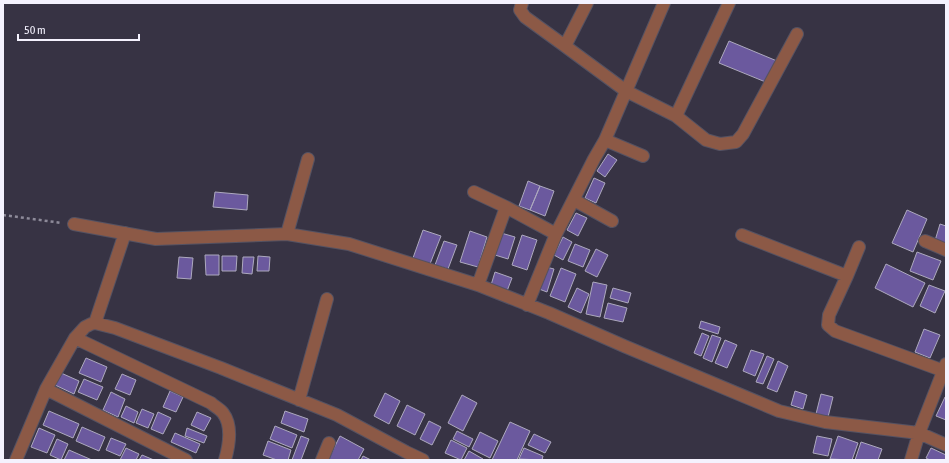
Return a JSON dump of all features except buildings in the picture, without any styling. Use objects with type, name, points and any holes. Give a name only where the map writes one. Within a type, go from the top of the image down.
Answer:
[{"type":"street","points":[[522,3],[520,10],[525,17],[626,91],[676,116],[706,140],[720,144],[736,142],[743,134],[797,34]]},
{"type":"street","points":[[565,46],[587,3]]},
{"type":"street","points":[[527,305],[556,234],[605,140],[664,3]]},
{"type":"street","points":[[676,116],[729,3]]},
{"type":"street","points":[[605,140],[643,156]]},
{"type":"street","points":[[287,234],[308,159]]},
{"type":"street","points":[[474,192],[506,207],[556,234]]},
{"type":"street","points":[[574,200],[612,221]]},
{"type":"street","points":[[478,285],[506,207]]},
{"type":"street","points":[[74,224],[124,238],[156,239],[287,234],[349,244],[478,285],[779,411],[825,422],[919,433],[946,445]]},
{"type":"street","points":[[742,235],[847,276]]},
{"type":"street","points":[[95,323],[124,238]]},
{"type":"street","points":[[926,241],[946,250]]},
{"type":"street","points":[[859,247],[830,315],[828,325],[835,331],[945,368],[919,433],[911,460]]},
{"type":"street","points":[[299,400],[328,299]]},
{"type":"street","points":[[19,459],[46,389],[75,338],[84,327],[95,323],[115,328],[299,400],[337,416],[423,460]]},
{"type":"street","points":[[75,338],[210,403],[223,413],[229,428],[228,447],[225,460]]},
{"type":"street","points":[[46,389],[186,460]]},
{"type":"street","points":[[322,460],[329,444]]},
{"type":"path","points":[[3,216],[74,224]]}]
